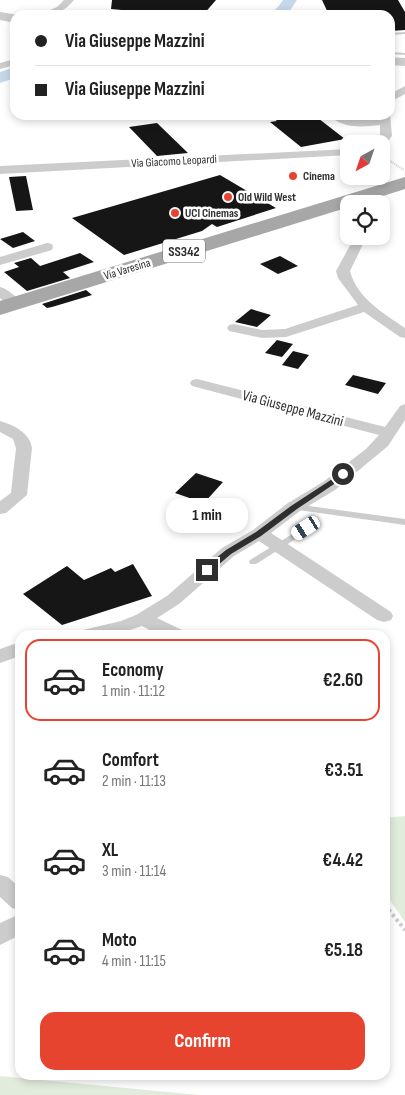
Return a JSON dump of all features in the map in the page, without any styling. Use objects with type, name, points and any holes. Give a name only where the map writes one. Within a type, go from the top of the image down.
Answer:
[{"type":"main road","name":"SS342","points":[[377,195],[403,181]]},
{"type":"main road","name":"Via Varesina","points":[[5,301],[340,207]]},
{"type":"street","points":[[61,10],[69,0]]},
{"type":"street","points":[[341,120],[354,125],[368,125],[381,120]]},
{"type":"street","points":[[386,120],[386,135]]},
{"type":"street","name":"Via Giacomo Leopardi","points":[[0,170],[322,157],[340,154]]},
{"type":"street","points":[[356,245],[343,271],[349,285],[366,308],[405,334]]},
{"type":"street","points":[[0,261],[46,247]]},
{"type":"street","points":[[234,328],[268,334],[286,333],[366,308]]},
{"type":"street","name":"Via Giuseppe Mazzini","points":[[197,383],[396,431]]},
{"type":"street","points":[[110,630],[126,626],[143,618],[173,600],[228,552],[259,534],[294,507],[336,480],[396,431],[405,409]]},
{"type":"street","points":[[0,426],[19,436],[24,448],[18,495],[0,509]]},
{"type":"street","points":[[259,534],[279,545],[384,616]]},
{"type":"street","points":[[143,618],[166,630]]},
{"type":"street","points":[[0,656],[15,651]]},
{"type":"street","points":[[0,884],[15,897]]},
{"type":"street","points":[[0,935],[15,927]]},
{"type":"lane","points":[[294,507],[405,522]]},
{"type":"lane","points":[[253,562],[306,528]]},
{"type":"path","points":[[390,166],[403,181]]},
{"type":"path","points":[[390,913],[405,930]]},
{"type":"green space","points":[[405,816],[405,922],[390,900],[390,818]]},
{"type":"green space","points":[[0,1076],[15,1077],[15,1080],[42,1080],[199,1095],[0,1095]]},
{"type":"building","points":[[112,0],[216,0],[207,10],[111,9]]},
{"type":"building","points":[[322,0],[398,0],[405,12],[405,30],[395,31],[395,10],[327,10]]},
{"type":"building","points":[[276,120],[320,120],[340,135],[340,140],[301,147],[270,122],[277,121]]},
{"type":"building","points":[[157,123],[188,153],[157,156],[129,127]]},
{"type":"building","name":"UCI Cinemas","points":[[220,175],[276,208],[217,227],[212,224],[202,231],[124,255],[72,218]]},
{"type":"building","points":[[26,176],[33,210],[16,211],[9,177]]},
{"type":"building","points":[[23,232],[35,241],[13,248],[0,239]]},
{"type":"building","points":[[80,253],[94,262],[63,272],[70,278],[27,291],[4,272],[19,267],[14,263],[31,258],[40,266]]},
{"type":"building","points":[[280,256],[298,266],[278,274],[260,264]]},
{"type":"building","points":[[86,290],[92,295],[47,308],[42,304]]},
{"type":"building","points":[[251,309],[271,315],[257,327],[235,322]]},
{"type":"building","points":[[277,340],[293,344],[282,357],[265,353]]},
{"type":"building","points":[[293,351],[309,355],[298,369],[282,365]]},
{"type":"building","points":[[353,375],[386,383],[378,394],[345,385]]},
{"type":"building","points":[[196,473],[223,482],[204,503],[175,493]]},
{"type":"building","points":[[133,564],[152,596],[62,625],[23,594],[67,566],[84,580],[111,568],[115,572]]},
{"type":"waterway","points":[[284,10],[290,0]]},
{"type":"waterway","points":[[0,78],[10,74]]},
{"type":"place","name":"Cinema","points":[[293,176]]},
{"type":"place","name":"Old Wild West","points":[[228,197]]},
{"type":"place","name":"UCI Cinemas","points":[[175,213]]},
{"type":"route","points":[[207,570],[228,552],[259,534],[294,507],[329,486],[343,474]]}]
